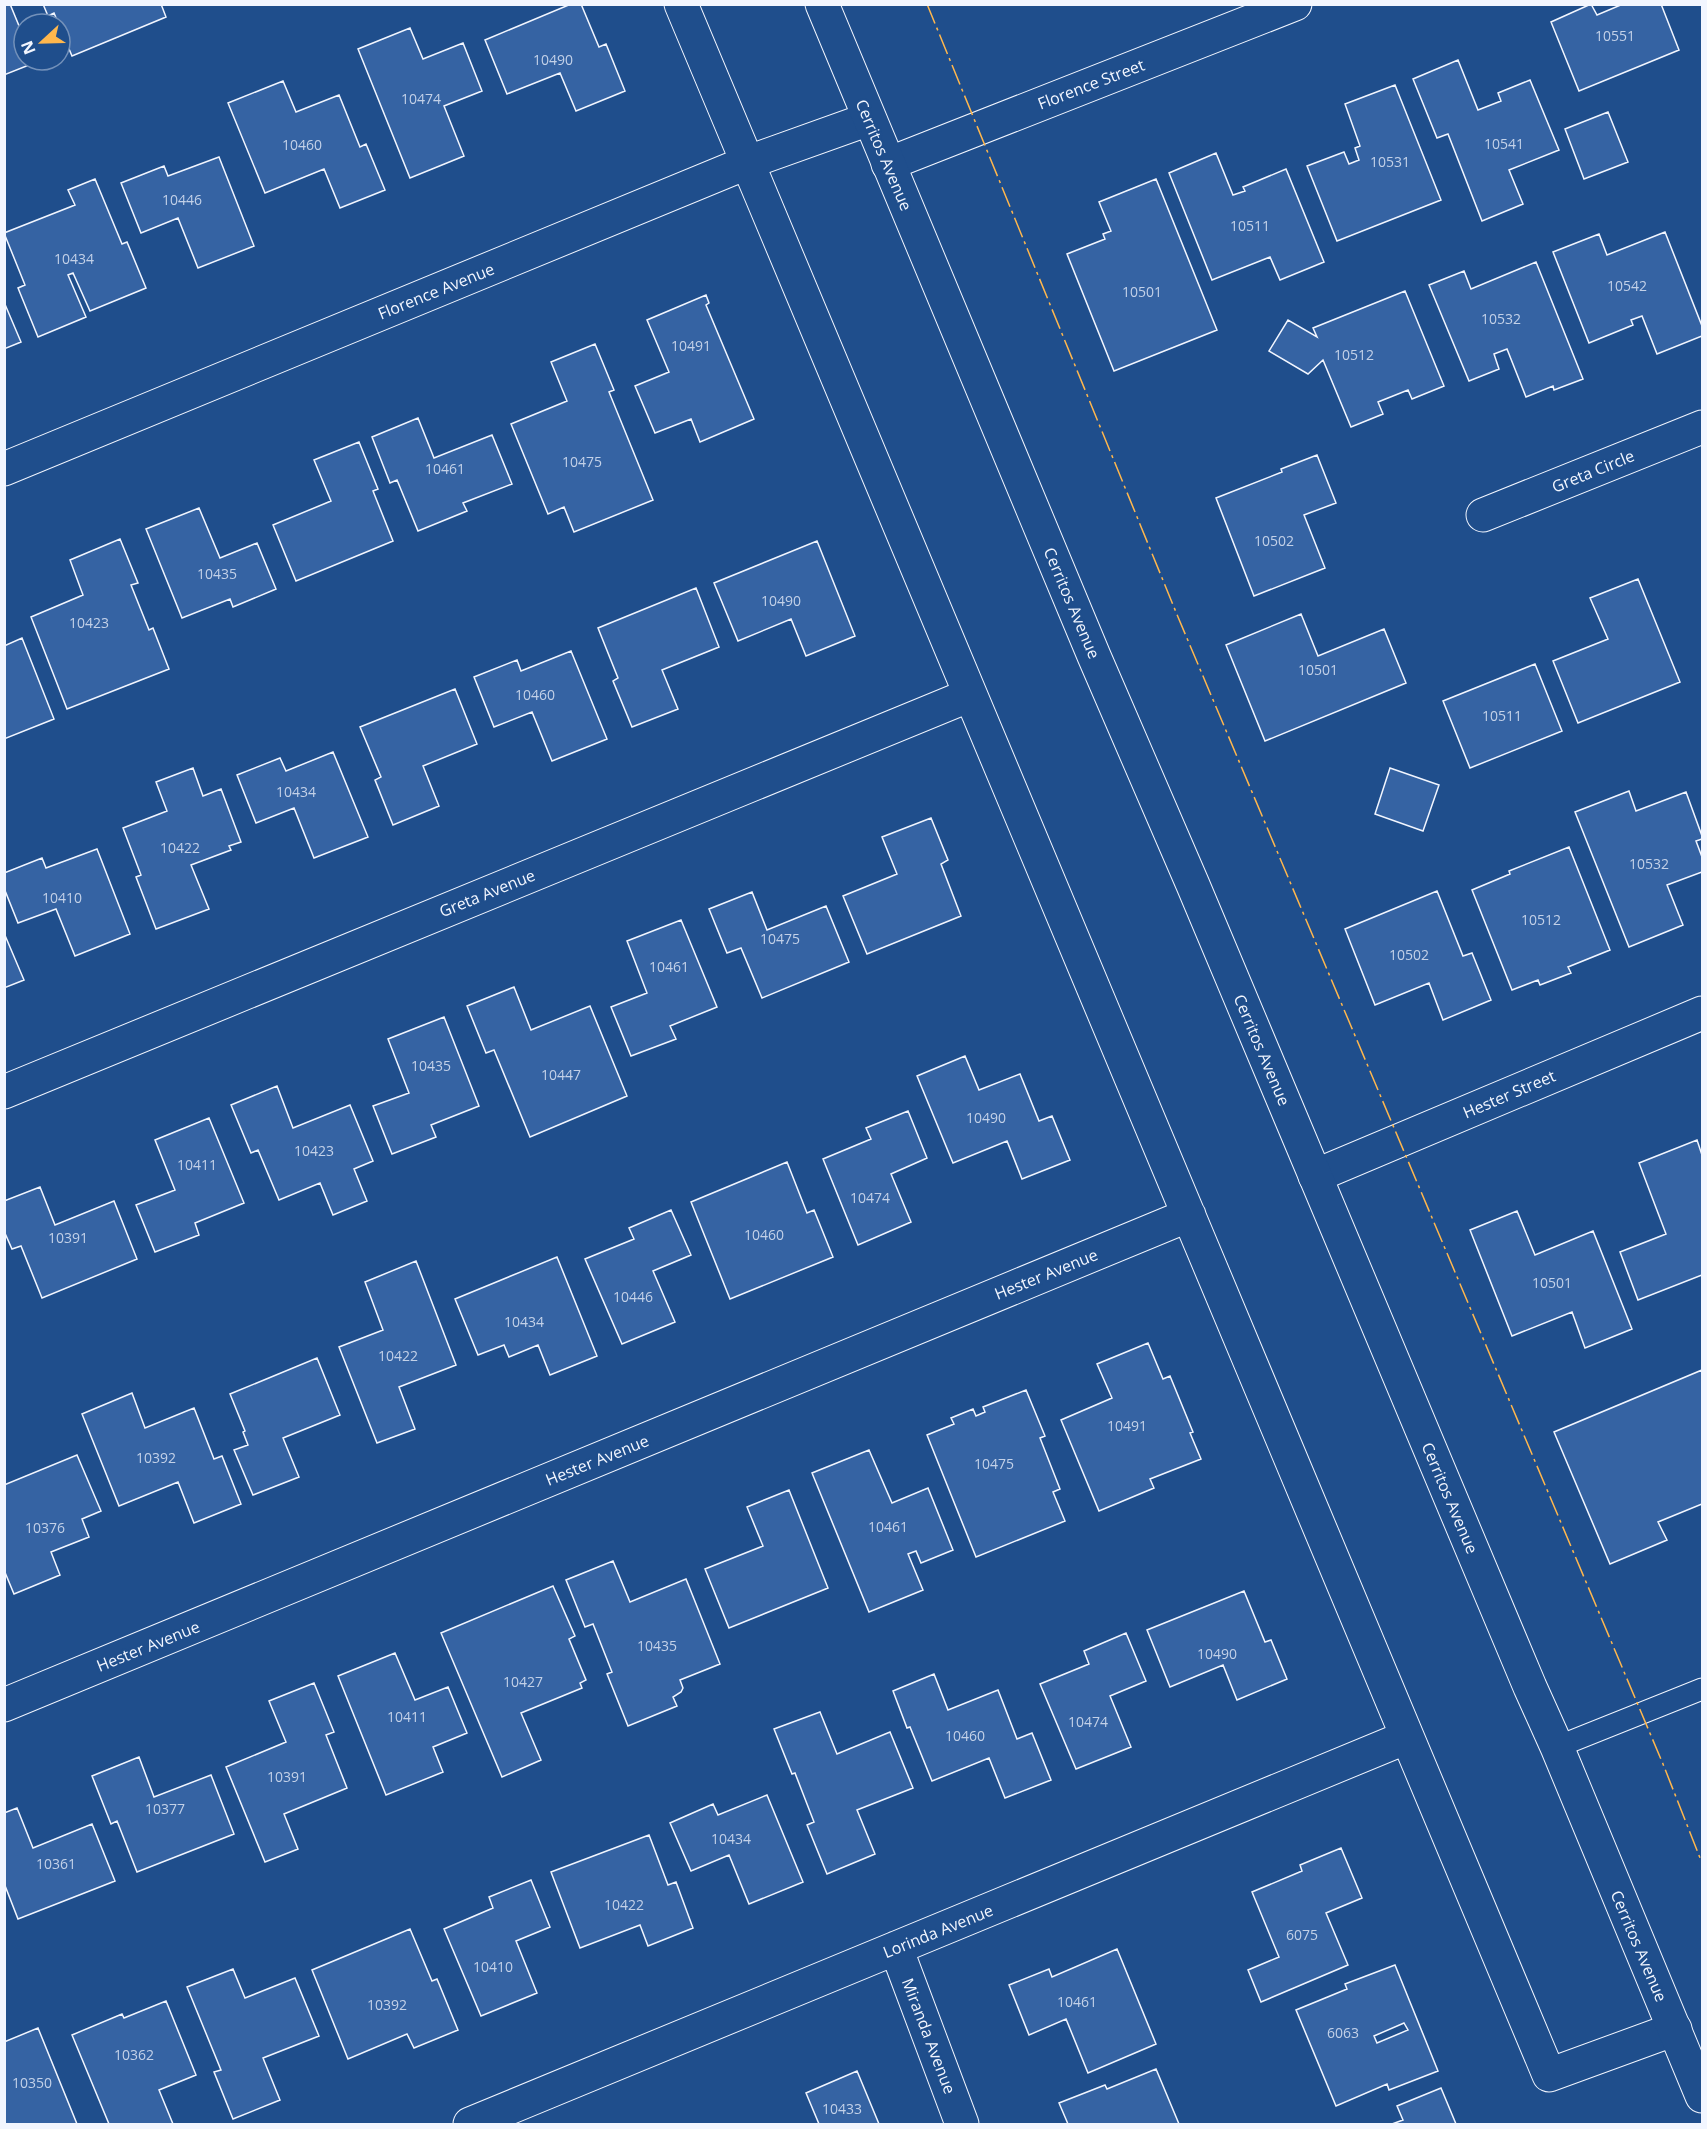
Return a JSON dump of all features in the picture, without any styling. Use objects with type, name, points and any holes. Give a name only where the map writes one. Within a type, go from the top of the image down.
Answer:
[{"type":"street","points":[[681,4],[1549,2075],[1675,2029]]},
{"type":"street","name":"Cerritos Avenue","points":[[822,4],[1089,646],[1193,885],[1702,2096]]},
{"type":"street","name":"Florence Street","points":[[888,164],[1295,4]]},
{"type":"street","name":"Florence Avenue","points":[[4,470],[746,163],[869,119]]},
{"type":"street","name":"Greta Circle","points":[[1483,515],[1702,427]]},
{"type":"street","name":"Greta Avenue","points":[[4,1092],[970,694]]},
{"type":"street","name":"Hester Street","points":[[1315,1176],[1702,1012]]},
{"type":"street","name":"Hester Avenue","points":[[4,1705],[1189,1215]]},
{"type":"street","name":"Lorinda Avenue","points":[[470,2124],[1407,1737]]},
{"type":"street","name":"Miranda Avenue","points":[[896,1948],[962,2124]]},
{"type":"lane","points":[[1557,1747],[1702,1689]]},
{"type":"building","points":[[4,4],[10,4],[13,12],[12,72],[4,75]]},
{"type":"building","points":[[43,4],[161,4],[166,17],[72,56],[72,12],[46,12]]},
{"type":"building","points":[[571,4],[581,4],[599,47],[606,44],[625,91],[576,111],[560,73],[507,94],[485,40]]},
{"type":"building","points":[[1591,4],[1597,15],[1623,4],[1661,4],[1679,50],[1579,91],[1551,22]]},
{"type":"building","points":[[410,28],[423,59],[463,43],[482,91],[444,106],[464,156],[410,178],[358,49]]},
{"type":"building","points":[[1458,60],[1478,110],[1501,101],[1498,93],[1530,80],[1559,150],[1509,170],[1523,204],[1482,221],[1448,134],[1437,138],[1413,79]]},
{"type":"building","points":[[283,81],[296,112],[339,95],[360,147],[366,144],[385,190],[340,208],[324,169],[265,193],[228,103]]},
{"type":"building","points":[[1395,85],[1441,200],[1337,241],[1307,166],[1344,152],[1349,164],[1359,160],[1355,148],[1360,146],[1345,104]]},
{"type":"building","points":[[1608,112],[1628,162],[1584,179],[1565,129]]},
{"type":"building","points":[[1216,153],[1233,195],[1245,191],[1243,187],[1286,169],[1324,262],[1280,280],[1270,257],[1212,280],[1169,173]]},
{"type":"building","points":[[219,157],[254,246],[198,268],[178,218],[141,233],[121,183],[164,166],[168,176]]},
{"type":"building","points":[[95,179],[122,244],[127,242],[146,288],[90,311],[73,273],[68,275],[86,317],[38,337],[18,288],[25,285],[4,233],[75,205],[68,190]]},
{"type":"building","points":[[1156,179],[1217,330],[1114,371],[1067,254],[1105,239],[1103,234],[1111,231],[1099,202]]},
{"type":"building","points":[[1665,232],[1702,326],[1702,336],[1657,354],[1642,316],[1631,320],[1633,325],[1589,343],[1553,252],[1599,234],[1607,255]]},
{"type":"building","points":[[1536,262],[1583,379],[1554,390],[1553,386],[1526,397],[1507,349],[1494,354],[1499,369],[1469,381],[1429,285],[1464,271],[1471,289]]},
{"type":"building","points":[[1405,291],[1444,386],[1412,399],[1408,390],[1378,402],[1383,414],[1351,427],[1323,360],[1308,374],[1269,351],[1288,320],[1317,337],[1313,328]]},
{"type":"building","points":[[706,295],[709,303],[706,305],[754,419],[700,442],[691,419],[655,433],[635,386],[669,372],[647,320]]},
{"type":"building","points":[[4,302],[21,342],[4,349]]},
{"type":"building","points":[[595,344],[614,390],[609,392],[653,500],[574,532],[564,507],[548,514],[511,424],[567,401],[551,362]]},
{"type":"building","points":[[418,418],[434,458],[492,435],[512,484],[463,503],[467,511],[418,531],[397,480],[390,483],[372,437]]},
{"type":"building","points":[[359,442],[378,489],[373,491],[393,541],[296,581],[273,525],[331,501],[314,460]]},
{"type":"building","points":[[1317,455],[1336,503],[1304,515],[1325,568],[1254,596],[1216,498],[1282,472],[1281,469]]},
{"type":"building","points":[[199,508],[220,558],[257,543],[276,589],[233,607],[230,599],[182,618],[146,529]]},
{"type":"building","points":[[120,539],[138,583],[131,585],[149,630],[153,628],[169,669],[67,709],[31,617],[83,595],[70,560]]},
{"type":"building","points":[[817,541],[855,636],[806,656],[791,619],[738,641],[714,583]]},
{"type":"building","points":[[1638,579],[1680,682],[1578,723],[1553,661],[1608,639],[1590,598]]},
{"type":"building","points":[[696,588],[719,647],[662,670],[678,709],[632,727],[613,681],[618,678],[598,628]]},
{"type":"building","points":[[1301,614],[1318,656],[1384,629],[1406,683],[1265,741],[1226,645]]},
{"type":"building","points":[[22,638],[54,719],[4,739],[4,646]]},
{"type":"building","points":[[571,651],[607,739],[552,761],[532,712],[494,727],[474,677],[517,660],[521,671]]},
{"type":"building","points":[[1535,664],[1562,731],[1470,768],[1443,701]]},
{"type":"building","points":[[455,689],[477,744],[423,766],[439,806],[393,825],[375,780],[381,777],[360,727]]},
{"type":"building","points":[[333,752],[368,837],[314,858],[294,808],[256,823],[237,775],[280,758],[286,771]]},
{"type":"building","points":[[193,768],[203,796],[221,789],[241,842],[229,846],[231,850],[191,865],[209,909],[156,929],[136,877],[141,875],[123,828],[167,811],[156,782]]},
{"type":"building","points":[[1390,768],[1439,785],[1423,831],[1375,814]]},
{"type":"building","points":[[1629,791],[1636,811],[1686,792],[1702,836],[1702,839],[1696,841],[1702,857],[1702,872],[1667,885],[1683,925],[1629,947],[1575,812]]},
{"type":"building","points":[[931,818],[948,860],[941,864],[961,916],[867,954],[843,896],[897,874],[882,837]]},
{"type":"building","points":[[1569,847],[1610,950],[1568,967],[1571,973],[1540,985],[1538,980],[1512,990],[1472,890],[1510,874],[1509,871]]},
{"type":"building","points":[[97,849],[130,934],[75,956],[56,909],[18,923],[4,888],[4,873],[42,858],[46,868]]},
{"type":"building","points":[[1437,891],[1463,956],[1472,953],[1491,1000],[1443,1020],[1429,983],[1375,1005],[1345,929]]},
{"type":"building","points":[[752,892],[767,930],[826,906],[849,962],[762,998],[741,948],[727,953],[709,909]]},
{"type":"building","points":[[681,920],[717,1007],[670,1026],[676,1039],[631,1056],[611,1007],[647,993],[627,941]]},
{"type":"building","points":[[4,933],[24,980],[4,988]]},
{"type":"building","points":[[514,987],[531,1030],[590,1006],[627,1096],[530,1137],[494,1050],[486,1053],[467,1006]]},
{"type":"building","points":[[444,1017],[479,1106],[431,1125],[436,1137],[392,1154],[373,1106],[409,1093],[388,1039]]},
{"type":"building","points":[[965,1056],[979,1090],[1020,1074],[1039,1121],[1052,1116],[1070,1160],[1022,1179],[1007,1141],[953,1163],[917,1076]]},
{"type":"building","points":[[277,1086],[293,1128],[350,1105],[373,1161],[354,1169],[367,1201],[333,1215],[320,1183],[279,1200],[258,1150],[251,1153],[231,1105]]},
{"type":"building","points":[[908,1111],[927,1158],[891,1174],[911,1222],[858,1245],[823,1159],[871,1139],[866,1128]]},
{"type":"building","points":[[209,1118],[244,1203],[195,1223],[199,1235],[155,1252],[136,1205],[175,1190],[155,1140]]},
{"type":"building","points":[[1697,1140],[1702,1155],[1702,1275],[1638,1300],[1620,1252],[1666,1234],[1639,1163]]},
{"type":"building","points":[[787,1162],[807,1213],[814,1210],[833,1257],[730,1299],[691,1202]]},
{"type":"building","points":[[40,1187],[55,1225],[114,1201],[137,1259],[42,1298],[21,1246],[12,1249],[4,1231],[4,1201]]},
{"type":"building","points":[[671,1210],[691,1255],[653,1271],[675,1322],[622,1344],[585,1259],[634,1239],[629,1228]]},
{"type":"building","points":[[1517,1211],[1535,1255],[1593,1231],[1632,1329],[1585,1348],[1572,1312],[1512,1336],[1470,1230]]},
{"type":"building","points":[[557,1257],[597,1356],[550,1375],[538,1345],[509,1357],[504,1345],[478,1355],[455,1299]]},
{"type":"building","points":[[416,1261],[456,1365],[399,1387],[415,1429],[377,1443],[339,1347],[383,1330],[365,1282]]},
{"type":"building","points":[[1148,1343],[1163,1379],[1170,1376],[1193,1432],[1190,1433],[1201,1459],[1150,1479],[1154,1488],[1099,1511],[1061,1420],[1112,1398],[1097,1364]]},
{"type":"building","points":[[317,1358],[340,1415],[283,1438],[299,1477],[253,1495],[234,1450],[248,1445],[243,1432],[245,1431],[230,1394]]},
{"type":"building","points":[[1702,1370],[1702,1504],[1658,1522],[1667,1540],[1610,1564],[1554,1432]]},
{"type":"building","points":[[1026,1390],[1045,1436],[1040,1438],[1060,1489],[1053,1492],[1065,1521],[976,1557],[927,1435],[954,1424],[951,1418],[973,1409],[976,1416],[985,1412],[983,1407]]},
{"type":"building","points":[[132,1393],[145,1428],[194,1408],[214,1459],[222,1456],[241,1504],[194,1523],[178,1482],[119,1506],[82,1414]]},
{"type":"building","points":[[869,1450],[892,1503],[928,1488],[953,1550],[921,1563],[916,1551],[908,1554],[923,1590],[869,1612],[812,1473]]},
{"type":"building","points":[[77,1455],[101,1511],[82,1519],[89,1537],[51,1552],[60,1575],[14,1594],[4,1570],[4,1485]]},
{"type":"building","points":[[789,1490],[828,1588],[729,1628],[705,1569],[763,1546],[747,1507]]},
{"type":"building","points":[[613,1561],[630,1602],[686,1579],[720,1664],[680,1680],[683,1688],[673,1697],[677,1706],[628,1726],[607,1674],[612,1672],[593,1624],[585,1627],[566,1580]]},
{"type":"building","points":[[553,1586],[575,1636],[569,1639],[586,1680],[580,1683],[582,1688],[521,1713],[541,1760],[502,1777],[441,1633]]},
{"type":"building","points":[[1244,1591],[1265,1642],[1271,1640],[1287,1679],[1237,1700],[1223,1665],[1170,1687],[1147,1630]]},
{"type":"building","points":[[1126,1633],[1146,1681],[1110,1696],[1131,1747],[1076,1769],[1040,1684],[1089,1664],[1084,1651]]},
{"type":"building","points":[[395,1653],[415,1700],[448,1687],[467,1733],[433,1747],[443,1772],[386,1795],[338,1676]]},
{"type":"building","points":[[934,1674],[948,1710],[998,1690],[1017,1739],[1032,1733],[1051,1780],[1005,1798],[989,1758],[932,1781],[910,1727],[907,1728],[893,1691]]},
{"type":"building","points":[[314,1683],[334,1732],[326,1735],[347,1788],[284,1814],[298,1849],[265,1862],[226,1767],[286,1742],[269,1701]]},
{"type":"building","points":[[820,1712],[837,1754],[890,1732],[913,1788],[857,1810],[875,1854],[827,1874],[807,1825],[814,1822],[795,1773],[792,1774],[774,1729]]},
{"type":"building","points":[[139,1757],[154,1797],[211,1775],[234,1834],[137,1872],[117,1821],[111,1824],[92,1776]]},
{"type":"building","points":[[767,1795],[803,1882],[749,1904],[729,1855],[691,1871],[670,1823],[713,1804],[718,1815]]},
{"type":"building","points":[[17,1808],[33,1848],[92,1824],[115,1881],[18,1919],[4,1883],[4,1813]]},
{"type":"building","points":[[649,1835],[668,1885],[676,1882],[693,1928],[648,1946],[640,1925],[580,1948],[551,1872]]},
{"type":"building","points":[[1341,1848],[1362,1898],[1326,1913],[1348,1965],[1261,2002],[1248,1970],[1279,1957],[1252,1892],[1302,1871],[1300,1865]]},
{"type":"building","points":[[531,1880],[550,1927],[516,1941],[537,1993],[481,2016],[444,1929],[493,1908],[489,1897]]},
{"type":"building","points":[[410,1929],[432,1981],[437,1979],[458,2030],[414,2048],[407,2034],[348,2059],[312,1970]]},
{"type":"building","points":[[1117,1949],[1156,2044],[1088,2073],[1066,2019],[1029,2035],[1009,1985],[1049,1969],[1052,1977]]},
{"type":"building","points":[[1395,1965],[1438,2071],[1389,2090],[1387,2084],[1336,2106],[1296,2010],[1347,1989],[1345,1984]],"holes":[[[1404,2023],[1408,2030],[1377,2043],[1374,2036]]]},
{"type":"building","points":[[233,1969],[245,1998],[295,1978],[319,2036],[263,2058],[280,2100],[233,2119],[214,2072],[221,2070],[187,1987]]},
{"type":"building","points":[[166,2001],[196,2075],[159,2090],[173,2124],[109,2124],[72,2035],[122,2014],[124,2018]]},
{"type":"building","points":[[38,2028],[77,2124],[4,2124],[4,2042]]},
{"type":"building","points":[[1156,2069],[1179,2124],[1068,2124],[1059,2103],[1105,2085],[1107,2089]]},
{"type":"building","points":[[857,2071],[879,2124],[819,2124],[806,2093]]},
{"type":"building","points":[[1441,2088],[1456,2124],[1392,2124],[1403,2120],[1397,2106]]},
{"type":"power","points":[[927,4],[1178,617],[1663,1764],[1702,1863]]}]
